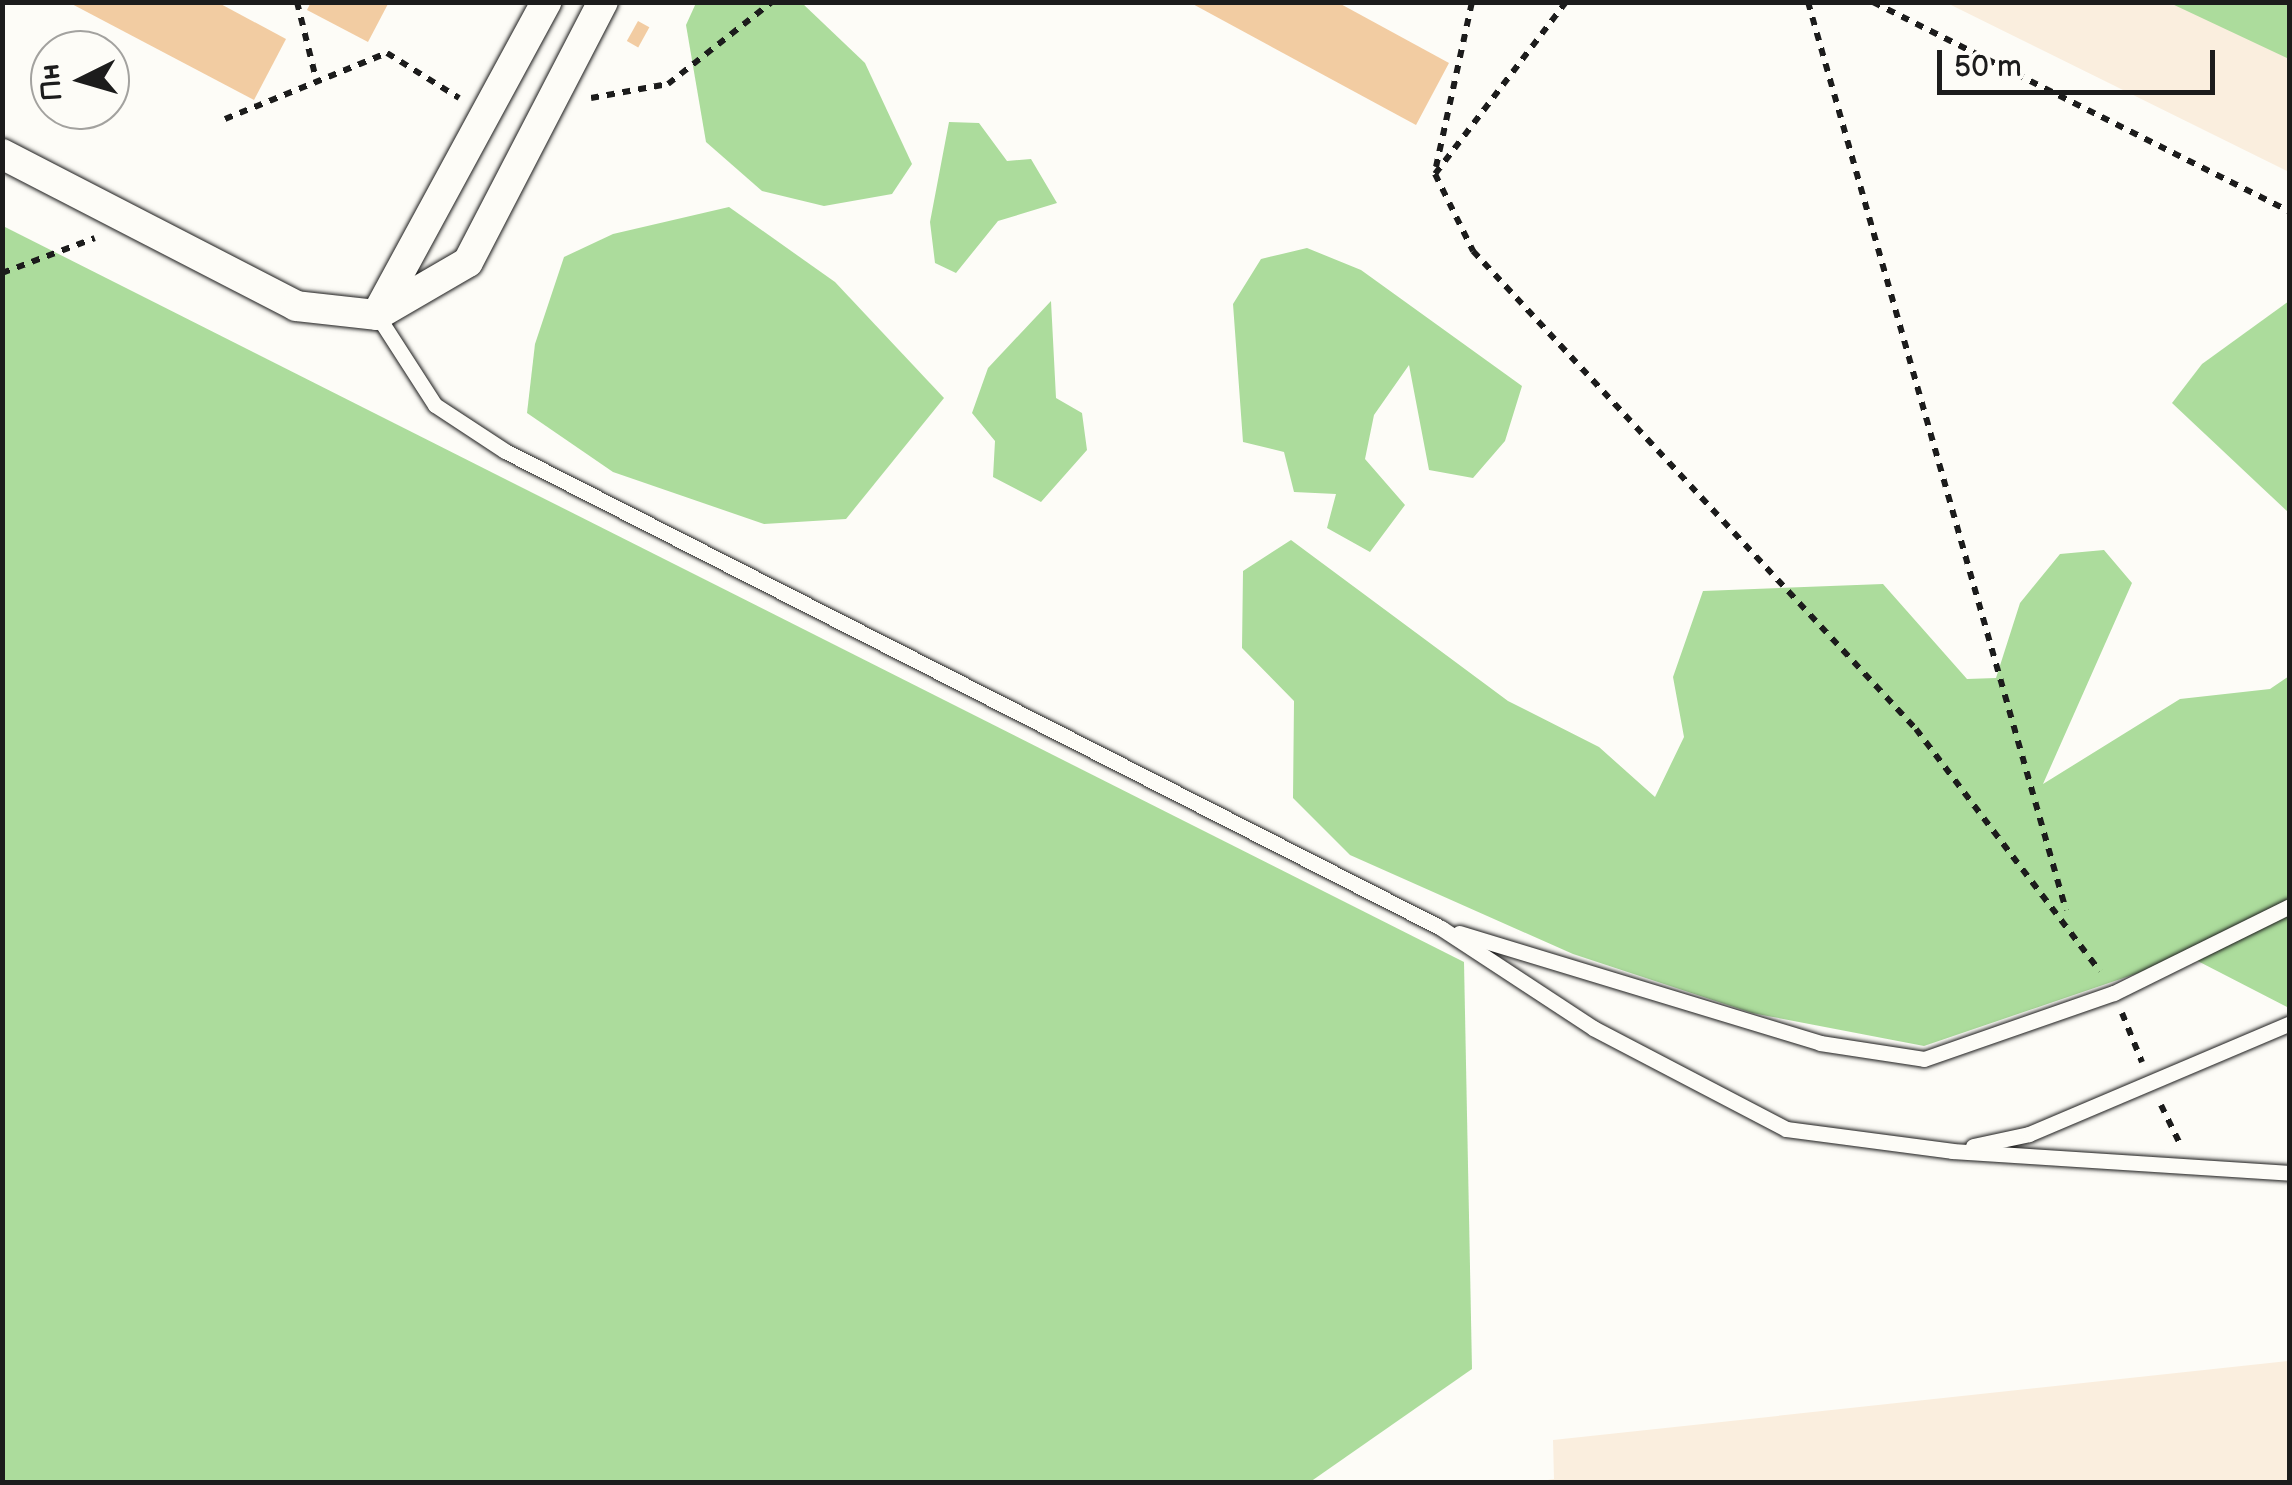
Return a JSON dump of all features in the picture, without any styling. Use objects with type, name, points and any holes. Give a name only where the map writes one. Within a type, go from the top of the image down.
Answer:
[{"type":"street","points":[[377,315],[546,2]]},
{"type":"street","points":[[2,154],[127,226],[296,306],[377,315],[468,262],[603,2]]},
{"type":"lane","points":[[377,315],[435,405],[505,450],[1441,928],[1593,1028],[1786,1129],[1952,1151],[2290,1174]]},
{"type":"lane","points":[[1441,928],[1820,1043],[1924,1059],[2114,993],[2290,906]]},
{"type":"lane","points":[[1952,1151],[2029,1134],[2290,1023]]},
{"type":"path","points":[[296,2],[318,83]]},
{"type":"path","points":[[591,98],[668,84],[772,2]]},
{"type":"path","points":[[1472,2],[1435,174],[1473,251],[1916,729],[2068,920],[2114,993],[2150,1082],[2191,1167]]},
{"type":"path","points":[[1435,174],[1566,2]]},
{"type":"path","points":[[1808,2],[2068,920]]},
{"type":"path","points":[[1873,2],[2290,212]]},
{"type":"path","points":[[225,119],[387,53],[486,114]]},
{"type":"path","points":[[2,272],[127,226]]},
{"type":"shaded area","points":[[1947,3],[2289,3],[2289,172]]},
{"type":"shaded area","points":[[2289,1361],[2289,1482],[1535,1482],[1554,1479],[1553,1440]]},
{"type":"green space","points":[[696,3],[802,3],[865,63],[912,164],[892,194],[824,206],[762,191],[706,142],[686,25]]},
{"type":"green space","points":[[2170,3],[2289,3],[2289,59]]},
{"type":"green space","points":[[949,122],[979,123],[1007,161],[1031,159],[1057,203],[998,221],[956,273],[935,263],[930,222]]},
{"type":"green space","points":[[729,207],[835,282],[944,398],[846,519],[764,524],[613,472],[527,413],[535,344],[564,257],[613,234]]},
{"type":"green space","points":[[3,226],[1464,962],[1472,1369],[1310,1482],[3,1482]]},
{"type":"green space","points":[[1307,248],[1361,270],[1522,386],[1505,441],[1473,478],[1429,470],[1409,365],[1374,415],[1365,459],[1405,505],[1370,552],[1327,528],[1336,494],[1294,492],[1284,452],[1243,442],[1233,304],[1261,259]]},
{"type":"green space","points":[[1051,301],[1056,398],[1082,413],[1087,450],[1041,502],[993,477],[995,441],[972,413],[988,368]]},
{"type":"green space","points":[[2289,301],[2289,513],[2172,403],[2202,364]]},
{"type":"green space","points":[[1291,540],[1508,701],[1599,747],[1655,797],[1684,737],[1673,677],[1703,591],[1883,584],[1967,679],[1996,678],[2020,603],[2060,554],[2104,550],[2132,583],[2043,784],[2180,699],[2270,689],[2289,676],[2289,1008],[2188,956],[1924,1046],[1752,1013],[1573,954],[1350,855],[1293,798],[1294,701],[1242,648],[1243,571]]},
{"type":"building","points":[[68,2],[217,2],[286,39],[254,100],[130,35],[130,30],[121,30]]},
{"type":"building","points":[[311,2],[389,2],[368,42],[307,10]]},
{"type":"building","points":[[1189,2],[1337,2],[1449,63],[1416,125]]},
{"type":"building","points":[[638,21],[649,27],[638,47],[627,41]]}]
